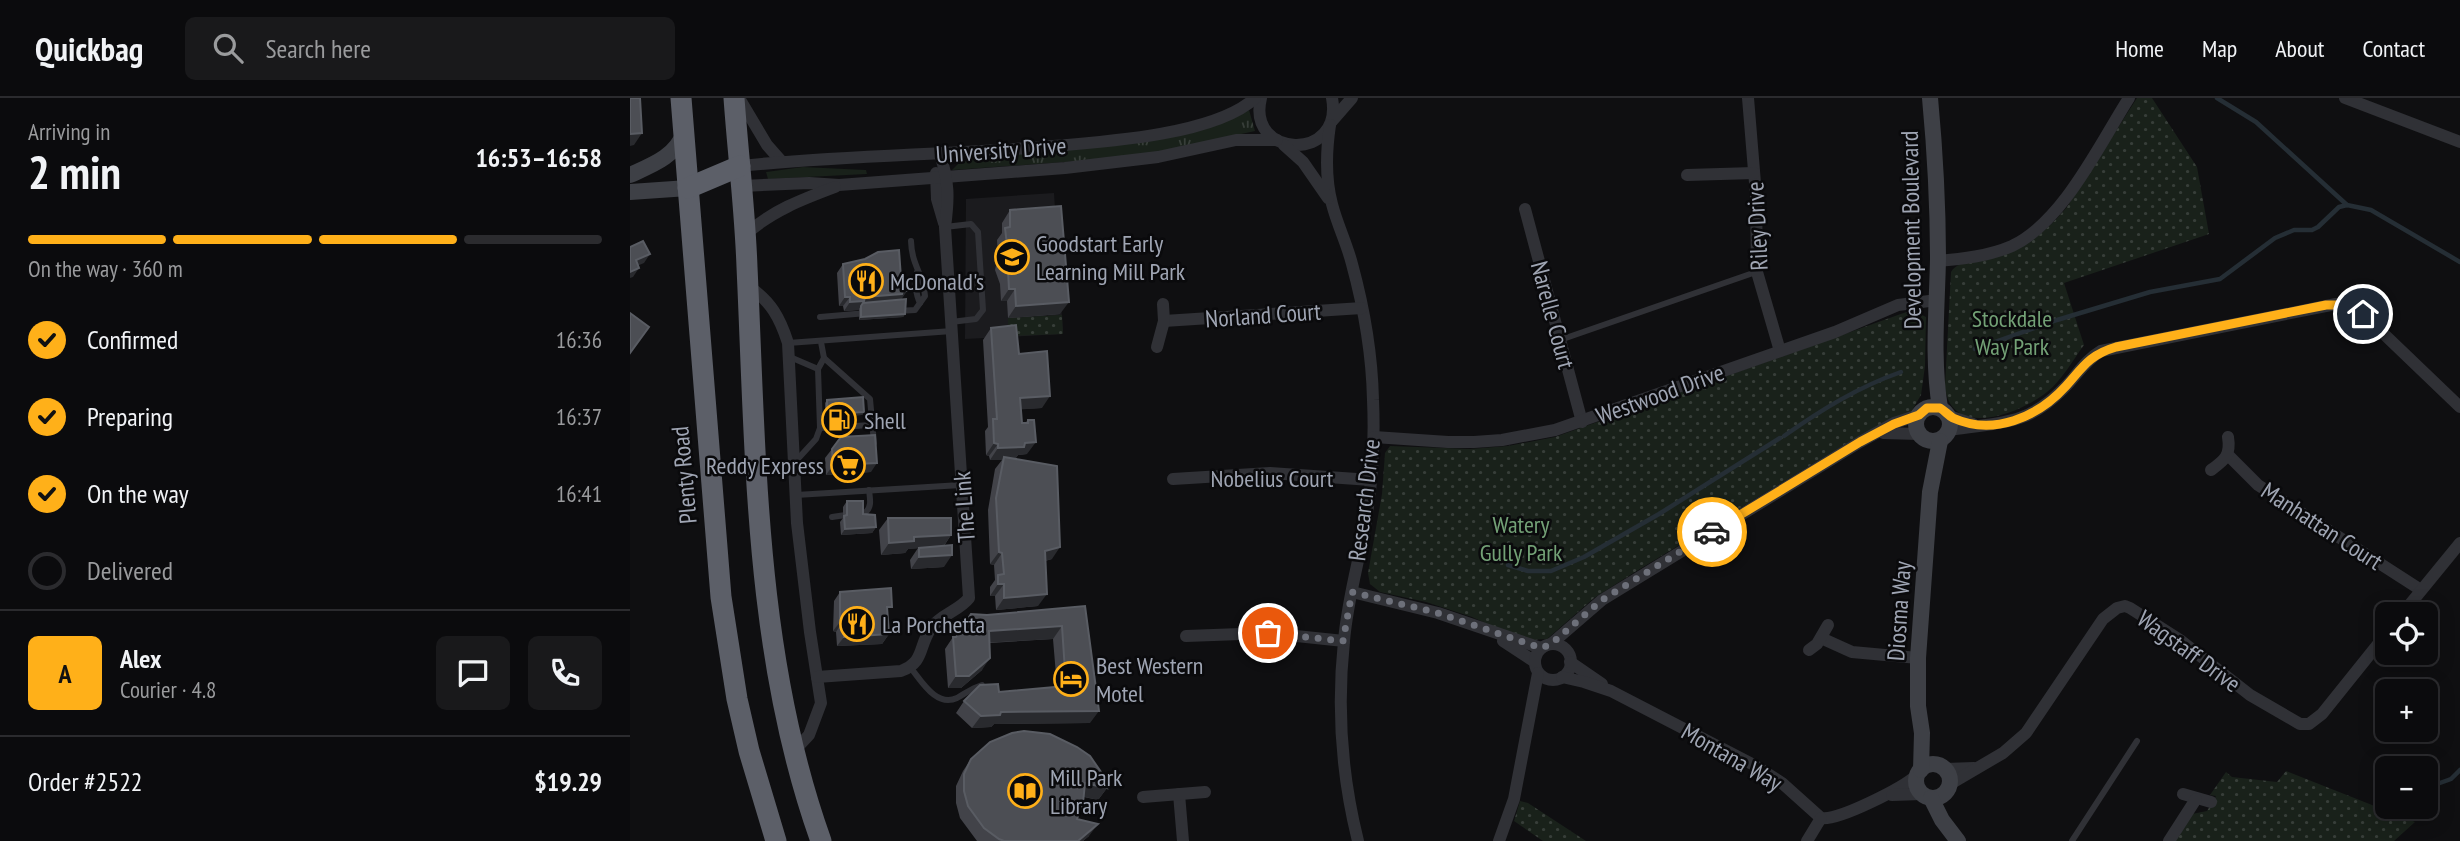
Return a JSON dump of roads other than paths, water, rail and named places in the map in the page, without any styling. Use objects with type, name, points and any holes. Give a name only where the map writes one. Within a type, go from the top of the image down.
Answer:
[{"type":"highway","name":"Plenty Road","points":[[681,98],[721,597],[746,738],[776,841]]},
{"type":"highway","points":[[737,98],[752,410],[768,611],[782,698],[794,751],[821,841]]},
{"type":"highway","points":[[688,188],[741,176]]},
{"type":"street","points":[[737,98],[767,145],[782,162]]},
{"type":"street","name":"University Drive","points":[[741,176],[782,162],[940,155],[1077,144],[1157,133],[1218,120],[1238,111],[1255,98]]},
{"type":"street","name":"Research Drive","points":[[1261,98],[1259,113],[1265,129],[1303,162],[1332,204]]},
{"type":"street","name":"Research Drive","points":[[1332,98],[1334,106],[1326,170],[1332,204],[1352,263],[1372,375],[1374,437],[1371,480],[1343,641],[1341,705],[1344,752],[1358,841]]},
{"type":"street","points":[[1331,123],[1352,98]]},
{"type":"street","name":"Riley Drive","points":[[1748,98],[1758,272],[1780,351]]},
{"type":"street","name":"Development Boulevard","points":[[1930,98],[1938,256],[1934,361],[1937,428],[1916,426],[1934,361]]},
{"type":"street","points":[[1938,256],[1973,256],[2011,246],[2032,234],[2050,219],[2069,194],[2129,98]]},
{"type":"street","points":[[2345,98],[2460,142]]},
{"type":"street","name":"University Drive","points":[[741,176],[839,185],[1121,162],[1236,140],[1280,142],[1291,146],[1309,144],[1325,133],[1331,123]]},
{"type":"street","points":[[630,175],[667,156],[675,149],[684,132]]},
{"type":"street","name":"The Link","points":[[910,667],[916,663],[936,622],[969,598],[945,227],[949,198],[941,177],[940,155]]},
{"type":"street","points":[[1687,175],[1754,173]]},
{"type":"street","name":"University Drive","points":[[745,235],[777,212],[839,185]]},
{"type":"street","points":[[630,192],[688,188]]},
{"type":"street","name":"Narelle Court","points":[[1525,209],[1582,422]]},
{"type":"street","points":[[748,286],[763,295],[773,307],[782,325],[788,350],[796,495],[805,590],[821,703],[806,741],[794,751]]},
{"type":"street","name":"Westwood Drive","points":[[1374,437],[1474,442],[1529,436],[1582,422],[1780,351],[1898,305],[1937,300]]},
{"type":"street","points":[[1157,347],[1164,321],[1163,304]]},
{"type":"street","points":[[1876,433],[2005,424],[2020,420],[2051,400],[2101,351],[2336,304],[2363,314],[2460,407]]},
{"type":"street","name":"Norland Court","points":[[1164,321],[1362,308]]},
{"type":"street","points":[[1499,841],[1514,799],[1532,710],[1536,654],[1602,600],[1876,433],[1931,407],[1937,428]]},
{"type":"street","name":"Diosma Way","points":[[1933,781],[1918,706],[1918,658],[1937,428]]},
{"type":"street","points":[[2211,470],[2228,456],[2228,437]]},
{"type":"street","name":"Manhattan Court","points":[[2228,456],[2258,485],[2421,590]]},
{"type":"street","name":"Nobelius Court","points":[[1173,479],[1270,473],[1371,480]]},
{"type":"street","points":[[2412,602],[2460,543]]},
{"type":"street","points":[[1352,592],[1406,603],[1492,633],[1546,646],[1561,646],[1569,657]]},
{"type":"street","name":"Wagstaff Drive","points":[[1933,781],[1975,768],[2003,753],[2026,733],[2103,619],[2117,608],[2125,606],[2137,612],[2180,640],[2244,691],[2300,724],[2309,724],[2322,714],[2375,648]]},
{"type":"street","points":[[1532,710],[1568,670],[1570,640],[1578,620]]},
{"type":"street","points":[[1809,650],[1818,644],[1828,625]]},
{"type":"street","points":[[1186,636],[1268,633],[1343,641]]},
{"type":"street","points":[[1492,633],[1537,668],[1545,678],[1558,678]]},
{"type":"street","points":[[1821,638],[1852,652],[1918,658]]},
{"type":"street","name":"Montana Way","points":[[1569,657],[1611,691]]},
{"type":"street","points":[[817,677],[901,671],[910,667]]},
{"type":"street","name":"Montana Way","points":[[1558,678],[1584,682],[1611,691],[1763,770],[1821,818]]},
{"type":"street","points":[[1888,795],[1933,781]]},
{"type":"street","points":[[1807,841],[1821,818],[1833,818],[1888,795],[1933,781]]},
{"type":"street","points":[[1933,781],[1942,820],[1957,838]]},
{"type":"street","points":[[1143,797],[1205,792]]},
{"type":"street","points":[[1179,794],[1182,841]]},
{"type":"street","points":[[2169,841],[2189,797],[2211,802]]},
{"type":"lane","points":[[788,350],[821,342],[952,327],[976,319],[983,310],[978,232],[971,224],[945,227]]},
{"type":"lane","points":[[888,312],[915,310],[920,303],[911,241]]},
{"type":"lane","points":[[1560,340],[1758,272]]},
{"type":"lane","points":[[820,317],[874,313]]},
{"type":"lane","points":[[821,342],[824,358],[870,399],[875,456]]},
{"type":"lane","points":[[788,350],[818,369]]},
{"type":"lane","points":[[794,463],[816,439],[820,428],[818,369],[824,358]]},
{"type":"lane","points":[[820,428],[872,425]]},
{"type":"lane","points":[[796,495],[962,485]]},
{"type":"lane","points":[[832,517],[866,512],[870,509],[871,502],[869,490]]},
{"type":"lane","points":[[910,667],[930,692],[941,699],[955,699],[971,688],[982,685]]},
{"type":"lane","points":[[2072,841],[2137,741]]},
{"type":"waterway","points":[[2217,98],[2256,122],[2347,205]]},
{"type":"waterway","points":[[1975,349],[2057,320],[2150,292],[2220,279],[2275,238],[2294,230],[2312,230],[2339,207],[2347,205],[2371,210],[2460,262]]},
{"type":"waterway","points":[[1784,436],[1840,400],[1901,372]]},
{"type":"waterway","points":[[1508,565],[1528,571],[1551,571],[1584,557],[1659,514],[1780,438]]},
{"type":"waterway","points":[[2438,784],[2451,779],[2460,770]]},
{"type":"place","name":"Goodstart Early Learning Mill Park","points":[[1012,257]]},
{"type":"place","name":"McDonald's","points":[[866,281]]},
{"type":"place","name":"Shell","points":[[839,420]]},
{"type":"place","name":"Reddy Express","points":[[848,465]]},
{"type":"place","name":"La Porchetta","points":[[857,624]]},
{"type":"place","name":"Best Western Motel","points":[[1071,679]]},
{"type":"place","name":"Mill Park Library","points":[[1025,791]]},
{"type":"park label","name":"Stockdale Way Park","points":[[2012,332]]},
{"type":"park label","name":"Watery Gully Park","points":[[1521,538]]}]
